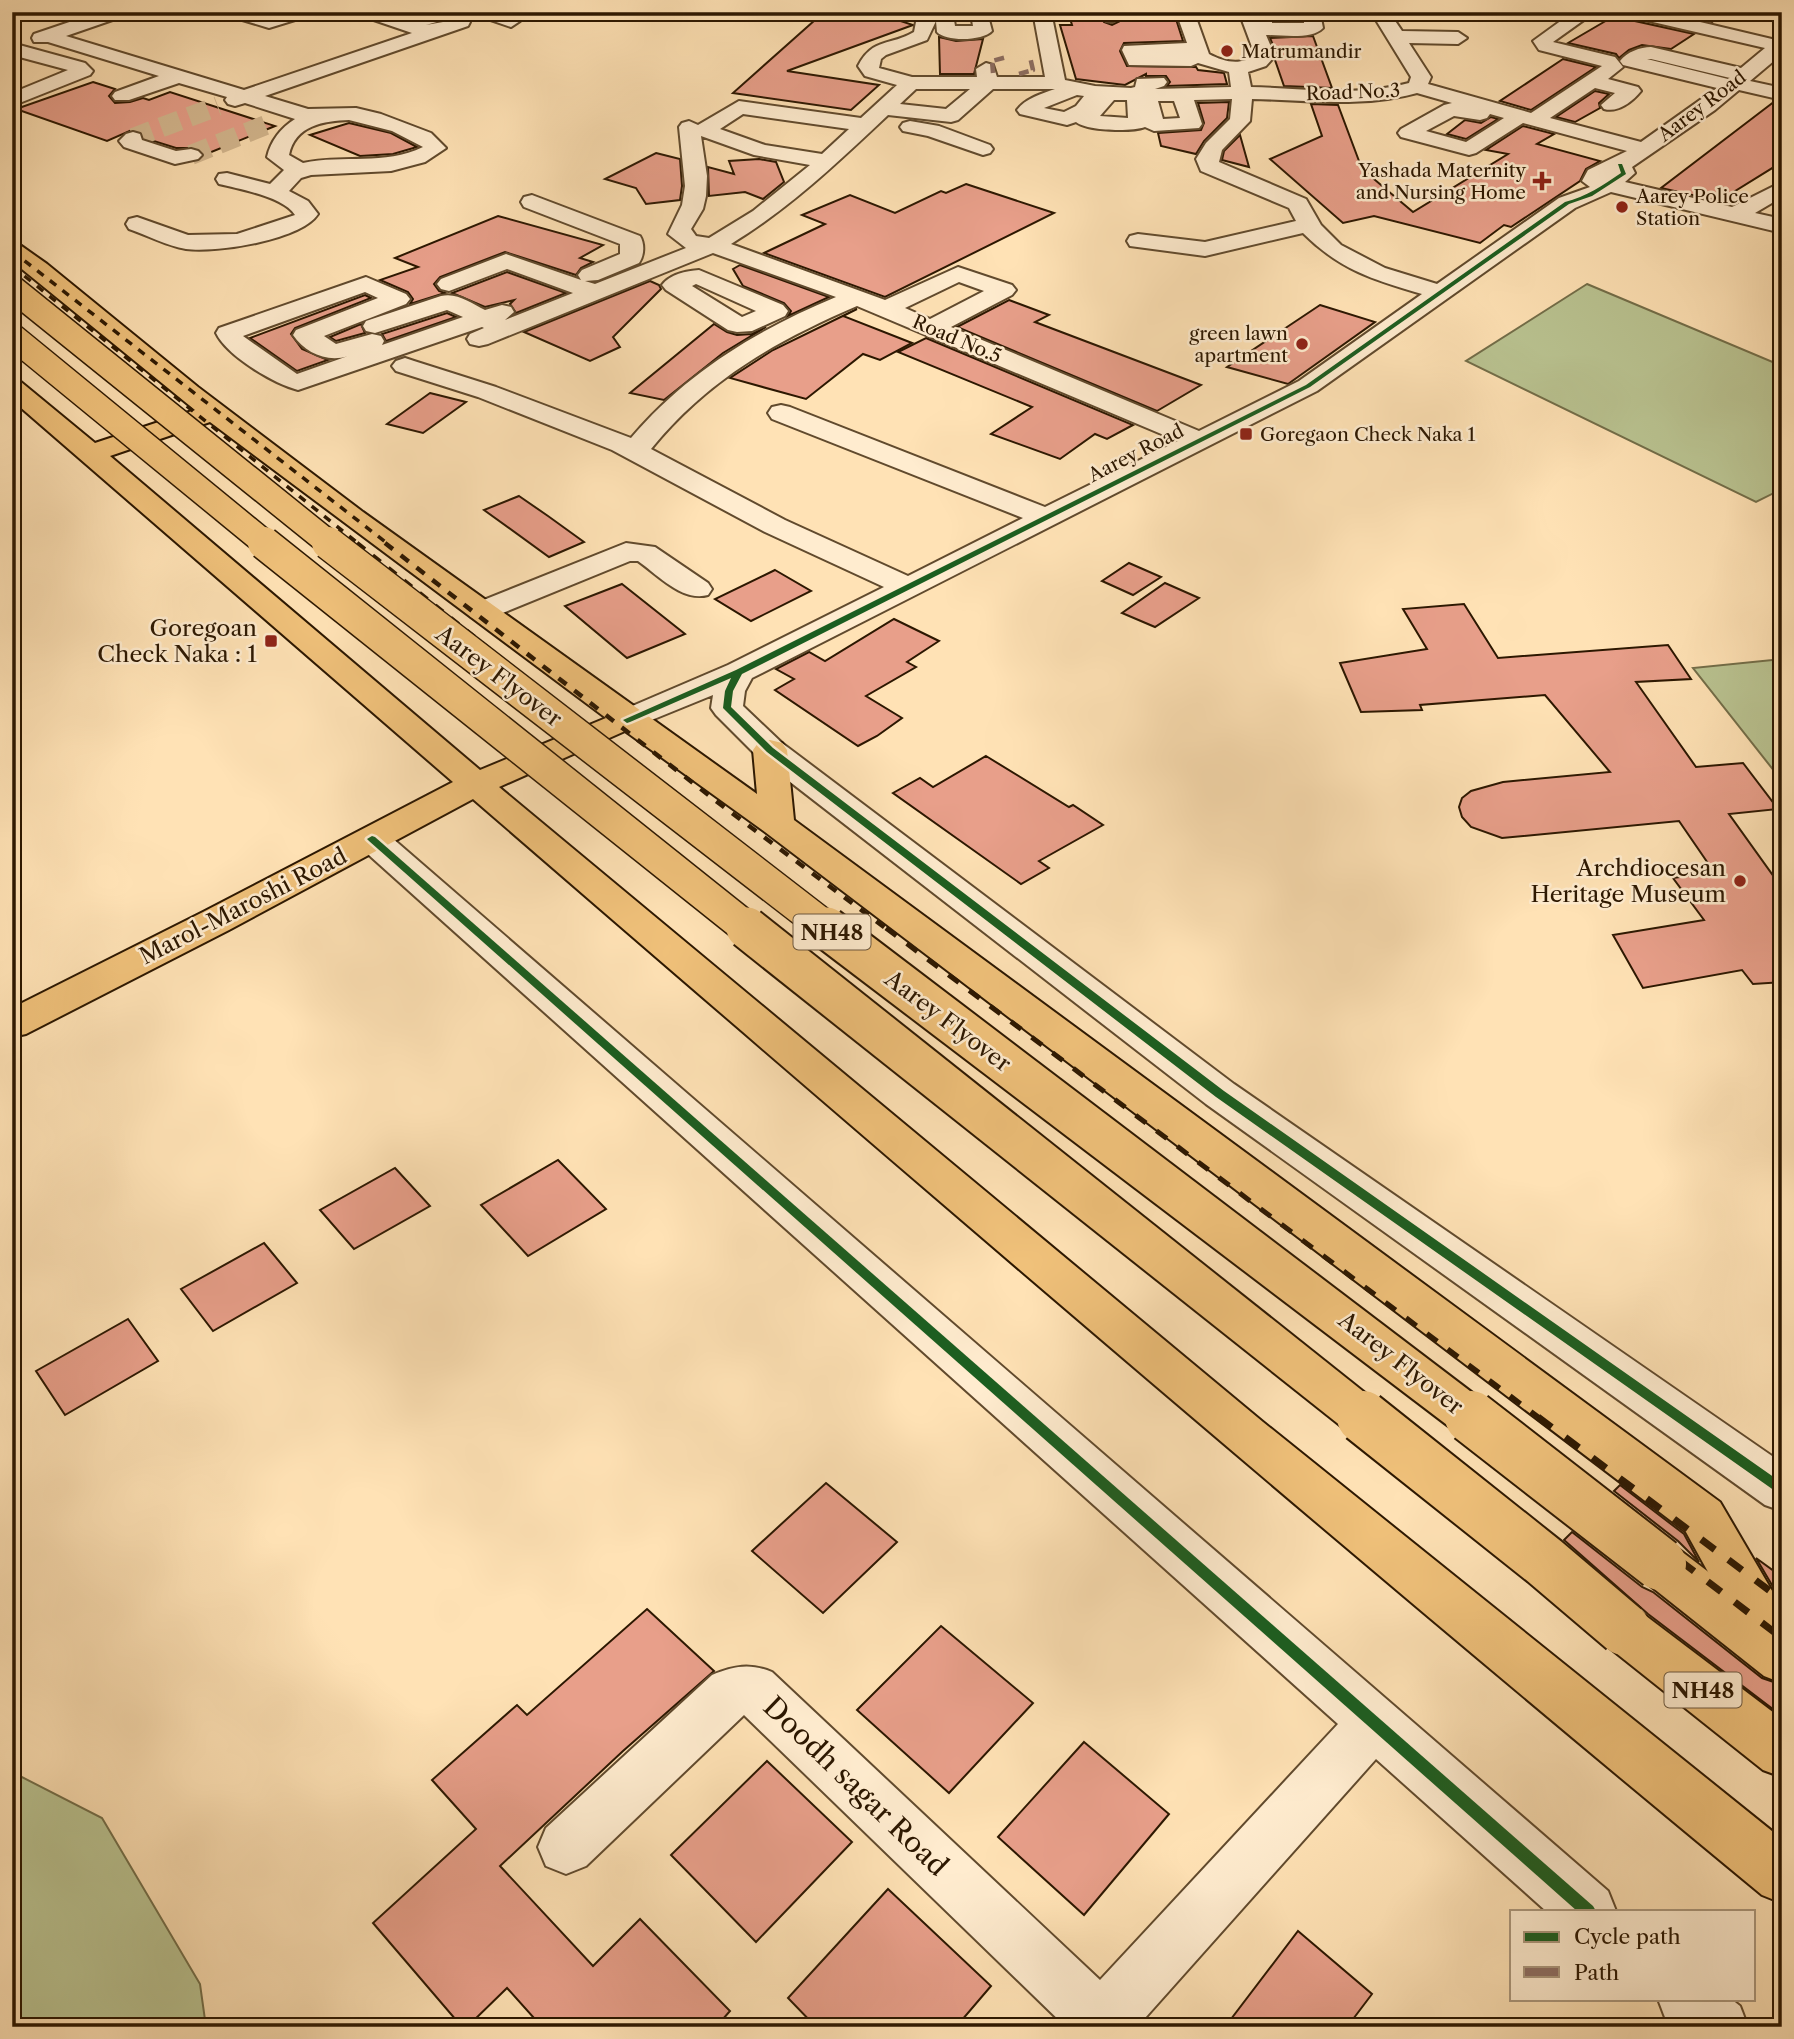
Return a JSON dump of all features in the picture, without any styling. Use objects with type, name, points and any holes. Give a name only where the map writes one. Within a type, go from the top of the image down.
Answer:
[{"type":"main road","points":[[12,250],[47,275],[214,412],[627,720],[777,824],[1703,1517],[1782,1657]]},
{"type":"main road","name":"Aarey Flyover","points":[[12,288],[374,581],[988,1052],[1275,1266],[1782,1657]]},
{"type":"main road","name":"Aarey Flyover","points":[[12,336],[355,617],[1782,1752]]},
{"type":"main road","points":[[12,387],[476,784],[1530,1673],[1782,1875]]},
{"type":"main road","points":[[91,453],[214,412]]},
{"type":"main road","name":"Marol-Maroshi Road","points":[[12,1024],[476,784],[627,720]]},
{"type":"main road","points":[[770,750],[777,824]]},
{"type":"street","points":[[235,12],[269,22],[302,12]]},
{"type":"street","points":[[368,12],[432,33]]},
{"type":"street","points":[[485,12],[511,21]]},
{"type":"street","points":[[990,12],[1004,12]]},
{"type":"street","points":[[1185,12],[1191,47]]},
{"type":"street","name":"Road No.3","points":[[1380,12],[1396,37],[1411,81]]},
{"type":"street","points":[[1586,12],[1542,41],[1546,46],[1608,61],[1613,66],[1593,81],[1533,110],[1469,149],[1408,133],[1451,109],[1484,102],[1533,110],[1645,149]]},
{"type":"street","points":[[1633,12],[1667,15],[1779,47]]},
{"type":"street","points":[[12,49],[76,26],[126,14]]},
{"type":"street","points":[[1038,14],[1063,18]]},
{"type":"street","points":[[1038,14],[1120,89],[1229,88],[1229,68],[1260,33],[1312,47]]},
{"type":"street","points":[[1636,32],[1667,15]]},
{"type":"street","points":[[218,106],[461,22],[441,16],[407,25]]},
{"type":"street","points":[[933,21],[915,39],[870,58],[868,66],[872,72],[883,76],[930,79],[998,77],[1120,89],[1242,93]]},
{"type":"street","points":[[76,26],[106,35]]},
{"type":"street","points":[[48,36],[303,115]]},
{"type":"street","points":[[1396,37],[1458,38]]},
{"type":"street","points":[[1134,41],[1191,47],[1229,68],[1242,93],[1240,121],[1213,147],[1207,159],[1209,166],[1298,204],[1310,225],[1333,250],[1377,273],[1439,292]]},
{"type":"street","name":"Aarey Road","points":[[627,720],[739,672],[1308,386],[1567,203],[1581,200],[1606,177],[1708,106],[1779,47]]},
{"type":"street","points":[[12,49],[78,67],[83,71],[12,100]]},
{"type":"street","points":[[969,60],[985,61],[998,77]]},
{"type":"street","points":[[118,83],[139,65]]},
{"type":"street","points":[[80,84],[176,77]]},
{"type":"street","points":[[826,161],[761,150],[704,130],[739,107],[880,116],[951,116],[998,77]]},
{"type":"street","points":[[1351,77],[1351,82],[1373,92]]},
{"type":"street","points":[[530,297],[659,267],[713,245],[761,216],[880,116],[930,79]]},
{"type":"street","name":"Road No.3","points":[[1242,93],[1373,92],[1411,81],[1484,102]]},
{"type":"street","points":[[1593,81],[1631,91],[1611,105]]},
{"type":"street","points":[[1737,81],[1782,94]]},
{"type":"street","points":[[1484,102],[1533,110]]},
{"type":"street","points":[[301,170],[278,157],[284,138],[303,115]]},
{"type":"street","points":[[271,123],[303,115],[368,116],[429,139],[436,148],[389,165],[334,166],[301,170],[285,178],[278,185],[276,193]]},
{"type":"street","points":[[880,116],[932,130],[983,149]]},
{"type":"street","name":"Road No.5","points":[[689,127],[696,171],[693,205],[680,226],[679,234],[690,242],[713,245],[857,297],[890,306],[1198,440]]},
{"type":"street","points":[[133,138],[129,141],[131,143],[175,158],[191,155]]},
{"type":"street","points":[[1606,177],[1782,226]]},
{"type":"street","points":[[137,224],[186,242],[239,241],[303,220],[307,214],[300,206],[276,193],[227,179]]},
{"type":"street","points":[[1738,213],[1782,188]]},
{"type":"street","points":[[532,202],[626,236],[632,241],[631,258]]},
{"type":"street","points":[[1138,241],[1205,249],[1310,225]]},
{"type":"street","points":[[378,346],[497,320],[584,283],[631,258],[690,278],[699,277],[776,311],[771,314],[796,325]]},
{"type":"street","points":[[449,284],[506,261],[584,283]]},
{"type":"street","points":[[890,306],[958,274],[1004,290],[937,325]]},
{"type":"street","points":[[339,391],[378,346],[398,299],[365,285],[267,318],[278,327],[236,342],[294,382],[378,346],[449,301],[497,320]]},
{"type":"street","points":[[635,451],[650,431],[698,386],[756,344],[857,297]]},
{"type":"street","points":[[378,346],[635,451],[775,526],[906,586]]},
{"type":"street","points":[[781,413],[1047,518]]},
{"type":"street","points":[[482,611],[626,552],[645,553],[697,589]]},
{"type":"street","points":[[739,672],[729,691],[727,708],[770,750],[1220,1094],[1782,1490]]},
{"type":"street","points":[[372,839],[1587,1910]]},
{"type":"street","name":"Doodh sagar Road","points":[[566,1847],[730,1692],[754,1689],[1105,2024]]},
{"type":"street","points":[[1105,2024],[1374,1723]]},
{"type":"street","points":[[1688,2000],[1719,2027]]},
{"type":"green space","points":[[1587,284],[1782,366],[1782,489],[1756,502],[1466,361]]},
{"type":"green space","points":[[1782,659],[1782,781],[1693,668]]},
{"type":"green space","points":[[12,1772],[102,1818],[200,1984],[206,2027],[12,2027]]},
{"type":"building","points":[[824,12],[873,12],[913,25],[787,71],[879,85],[851,110],[733,93]]},
{"type":"building","points":[[1068,12],[1100,12],[1104,22],[1112,25],[1122,20],[1176,19],[1183,41],[1124,43],[1120,51],[1127,66],[1196,67],[1198,70],[1224,73],[1227,84],[1167,86],[1170,82],[1166,76],[1146,74],[1125,85],[1076,79],[1060,25],[1072,25]]},
{"type":"building","points":[[1621,12],[1626,19],[1694,34],[1671,49],[1642,45],[1619,58],[1616,54],[1568,43]]},
{"type":"building","points":[[1670,12],[1727,12],[1712,22]]},
{"type":"building","points":[[1313,36],[1332,88],[1284,86],[1270,38]]},
{"type":"building","points":[[939,37],[956,41],[983,39],[974,74],[940,74]]},
{"type":"building","points":[[1563,59],[1596,67],[1531,110],[1500,101]]},
{"type":"building","points":[[93,82],[115,89],[109,96],[115,103],[143,98],[149,100],[170,92],[275,126],[204,155],[199,148],[176,148],[144,138],[141,131],[134,129],[107,141],[16,109]]},
{"type":"building","points":[[1595,91],[1609,94],[1599,103],[1600,108],[1575,122],[1556,117]]},
{"type":"building","points":[[1775,101],[1782,102],[1782,162],[1719,201],[1661,188]]},
{"type":"building","points":[[1229,102],[1227,118],[1204,141],[1196,154],[1161,146],[1158,133],[1201,130],[1204,123],[1198,103]]},
{"type":"building","points":[[1311,104],[1338,105],[1362,169],[1413,212],[1508,154],[1486,150],[1523,126],[1554,134],[1537,144],[1600,161],[1586,169],[1580,181],[1511,227],[1504,225],[1480,243],[1374,216],[1343,223],[1270,159],[1322,136]]},
{"type":"building","points":[[1491,117],[1498,119],[1466,139],[1447,134],[1465,120],[1481,123]]},
{"type":"building","points":[[349,123],[391,133],[417,147],[393,154],[360,156],[310,135]]},
{"type":"building","points":[[1240,135],[1249,167],[1222,160],[1224,151]]},
{"type":"building","points":[[656,153],[680,159],[680,200],[646,204],[636,188],[605,179]]},
{"type":"building","points":[[759,159],[776,162],[784,182],[763,199],[745,192],[709,196],[708,167],[734,174],[729,161]]},
{"type":"building","points":[[966,184],[1054,213],[885,297],[764,253],[825,224],[802,215],[850,195],[895,213],[941,191],[946,193]]},
{"type":"building","points":[[498,216],[603,245],[580,258],[593,262],[581,268],[576,275],[505,252],[440,277],[434,284],[439,291],[445,293],[410,304],[413,299],[408,292],[380,280],[418,267],[395,258]]},
{"type":"building","points":[[740,265],[829,297],[788,316],[791,311],[784,303],[743,286],[733,269]]},
{"type":"building","points":[[507,272],[566,293],[516,313],[510,304],[514,300],[485,307],[452,293]]},
{"type":"building","points":[[650,281],[661,289],[613,337],[620,347],[590,361],[524,332]]},
{"type":"building","points":[[365,295],[371,298],[295,328],[291,334],[302,349],[328,360],[297,371],[250,338]]},
{"type":"building","points":[[1009,300],[1049,315],[1035,322],[1201,385],[1157,411],[957,327]]},
{"type":"building","name":"green lawn apartment","points":[[1320,305],[1375,322],[1288,384],[1227,367]]},
{"type":"building","points":[[857,309],[843,316],[912,343],[880,360],[863,354],[806,399],[730,378],[773,350]]},
{"type":"building","points":[[447,313],[456,317],[386,341],[382,334]]},
{"type":"building","points":[[361,324],[365,333],[336,341],[330,337]]},
{"type":"building","points":[[714,324],[737,335],[752,334],[766,327],[723,353],[664,400],[630,393]]},
{"type":"building","points":[[926,338],[1133,425],[1107,439],[1095,434],[1060,459],[991,434],[1032,407],[898,352]]},
{"type":"building","points":[[430,393],[466,402],[423,433],[387,424]]},
{"type":"building","points":[[519,496],[584,542],[549,557],[484,510]]},
{"type":"building","points":[[1129,563],[1161,577],[1133,595],[1102,581]]},
{"type":"building","points":[[775,570],[811,591],[751,621],[715,599]]},
{"type":"building","points":[[1165,583],[1199,598],[1155,627],[1122,613]]},
{"type":"building","points":[[622,584],[685,634],[627,658],[565,606]]},
{"type":"building","points":[[1464,604],[1498,658],[1668,645],[1691,679],[1636,682],[1696,767],[1743,763],[1778,809],[1729,814],[1782,888],[1782,982],[1753,984],[1742,970],[1643,988],[1613,935],[1704,920],[1673,878],[1714,872],[1679,821],[1502,838],[1471,827],[1462,817],[1459,807],[1462,798],[1471,791],[1503,782],[1610,772],[1545,695],[1420,705],[1422,710],[1361,712],[1340,663],[1427,649],[1403,609]]},
{"type":"building","points":[[894,619],[939,641],[907,662],[916,667],[866,696],[902,718],[877,736],[858,746],[775,690],[794,679],[776,669],[809,652],[825,661]]},
{"type":"building","points":[[986,756],[1103,825],[1039,861],[1049,868],[1021,884],[893,793],[920,778],[933,787]]},
{"type":"building","points":[[558,1160],[606,1209],[528,1256],[481,1205]]},
{"type":"building","points":[[395,1168],[430,1206],[354,1249],[320,1210]]},
{"type":"building","points":[[264,1243],[297,1283],[213,1331],[181,1289]]},
{"type":"building","points":[[128,1319],[158,1361],[65,1415],[36,1371]]},
{"type":"building","points":[[826,1483],[897,1542],[823,1613],[752,1551]]},
{"type":"building","points":[[1620,1485],[1684,1534],[1699,1562],[1678,1541],[1614,1491]]},
{"type":"building","points":[[1572,1532],[1762,1678],[1782,1685],[1782,1716],[1648,1614],[1564,1540]]},
{"type":"building","points":[[1756,1558],[1782,1577],[1782,1602]]},
{"type":"building","points":[[647,1609],[714,1671],[623,1751],[500,1866],[593,1966],[640,1919],[730,2011],[716,2027],[542,2027],[507,1988],[467,2027],[462,2027],[373,1923],[476,1829],[432,1780],[517,1705],[527,1715]]},
{"type":"building","points":[[941,1626],[1033,1703],[949,1793],[857,1710]]},
{"type":"building","points":[[1084,1742],[1169,1814],[1084,1915],[998,1837]]},
{"type":"building","points":[[767,1761],[852,1842],[756,1942],[671,1855]]},
{"type":"building","points":[[888,1889],[991,1986],[956,2027],[816,2027],[788,1998]]},
{"type":"building","points":[[1298,1931],[1372,1994],[1347,2027],[1225,2027]]},
{"type":"tunnel","points":[[133,138],[218,106]]},
{"type":"tunnel","points":[[191,155],[271,123]]},
{"type":"railway","points":[[12,251],[388,544]]},
{"type":"railway","points":[[12,266],[359,544]]},
{"type":"railway","points":[[357,543],[697,815],[848,930]]},
{"type":"railway","points":[[385,543],[720,804],[888,930]]},
{"type":"railway","points":[[846,928],[1493,1419]]},
{"type":"railway","points":[[886,928],[1541,1419]]},
{"type":"railway","points":[[1491,1417],[1782,1638]]},
{"type":"railway","points":[[1538,1417],[1782,1600]]},
{"type":"marked path","points":[[1774,49],[1782,51]]},
{"type":"marked path","points":[[993,73],[992,61],[1007,57]]},
{"type":"marked path","points":[[1019,74],[1033,70],[1030,57]]},
{"type":"cycle path","points":[[627,720],[739,672],[1308,386],[1567,203],[1590,195],[1611,183],[1624,173],[1620,165]]},
{"type":"cycle path","points":[[739,672],[729,691],[727,708],[770,750],[1220,1094],[1782,1490]]},
{"type":"cycle path","points":[[372,839],[1587,1910]]},
{"type":"place","name":"Matrumandir","points":[[1227,51]]},
{"type":"place","name":"Yashada Maternity and Nursing Home","points":[[1542,181]]},
{"type":"place","name":"Aarey Police Station","points":[[1622,207]]},
{"type":"place","name":"green lawn apartment","points":[[1302,344]]},
{"type":"place","name":"Goregaon Check Naka 1","points":[[1246,434]]},
{"type":"place","name":"Goregoan Check Naka : 1","points":[[271,641]]},
{"type":"place","name":"Archdiocesan Heritage Museum","points":[[1740,881]]}]
